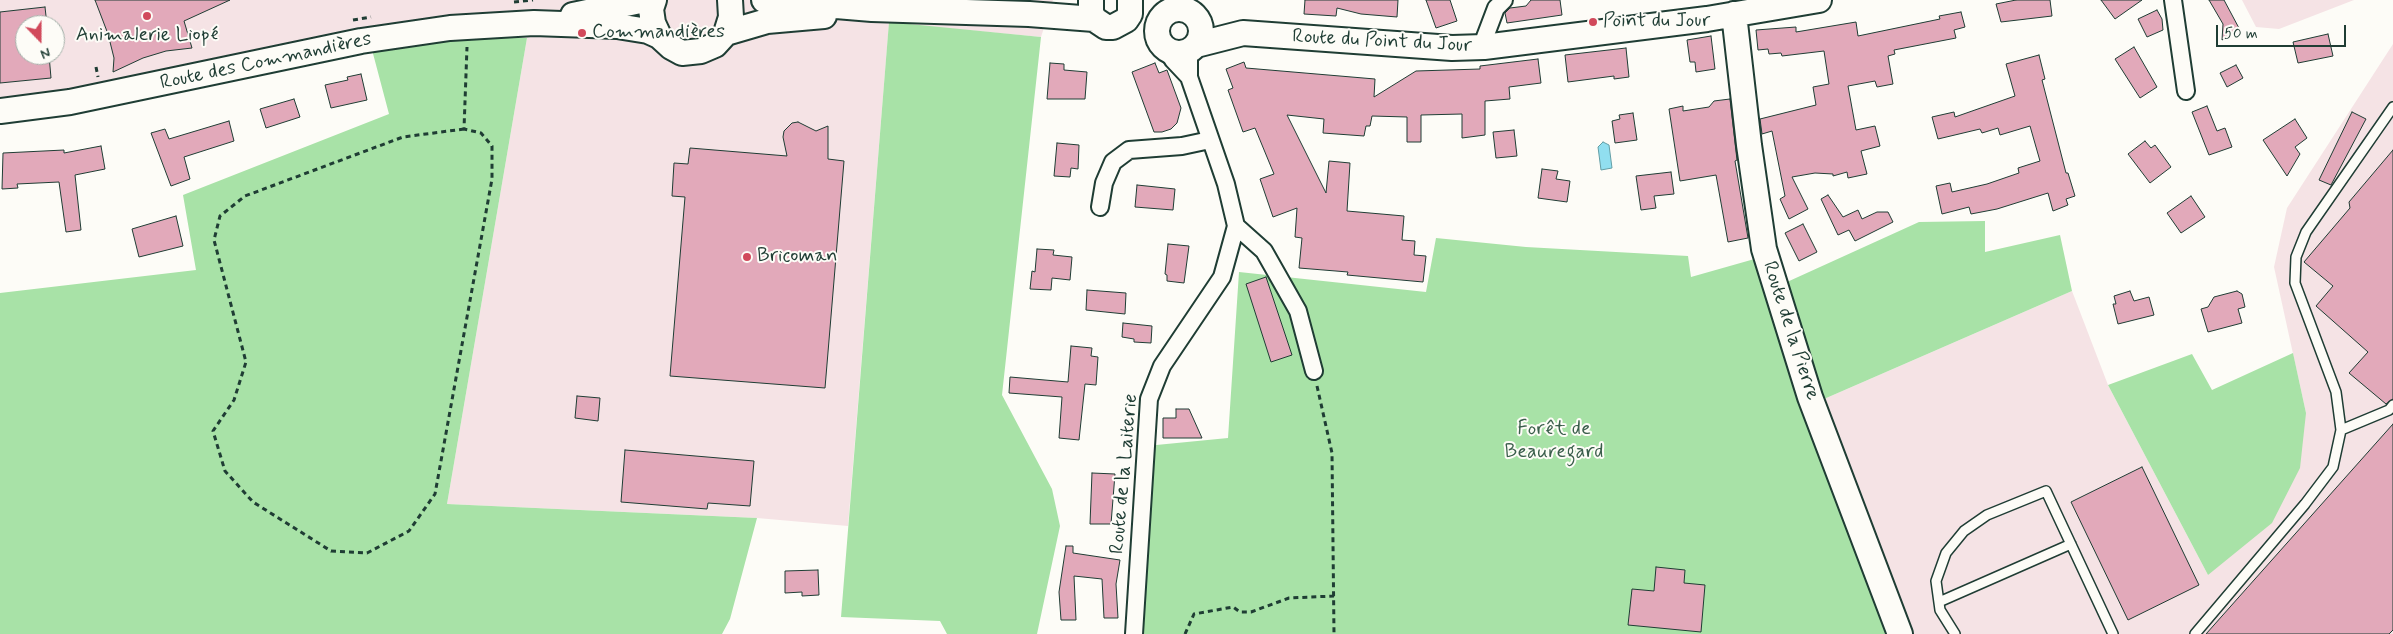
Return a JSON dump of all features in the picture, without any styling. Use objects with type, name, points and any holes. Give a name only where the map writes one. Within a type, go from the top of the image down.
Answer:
[{"type":"main road","name":"Route des Commandières","points":[[534,23],[645,0]]},
{"type":"main road","points":[[654,0],[651,9],[653,24],[659,36]]},
{"type":"main road","points":[[726,33],[731,17],[730,0]]},
{"type":"main road","name":"Route des Commandières","points":[[764,0],[872,9],[1029,14],[1093,9],[1106,27],[1120,25],[1178,46]]},
{"type":"main road","name":"Route des Commandières","points":[[1029,14],[1078,0]]},
{"type":"main road","points":[[1120,25],[1130,14],[1130,0]]},
{"type":"main road","points":[[1144,0],[1169,12],[1158,24],[1178,46],[1201,30],[1195,15]]},
{"type":"main road","name":"Route du Point du Jour","points":[[1178,46],[1243,33],[1452,48],[1484,47],[1734,14],[1819,0]]},
{"type":"main road","name":"Route des Commandières","points":[[0,111],[70,102],[370,40],[468,26],[534,23],[617,26],[648,31],[659,36],[670,47],[682,53],[701,51],[715,45],[726,33],[768,21],[872,9]]},
{"type":"main road","name":"Route du Point du Jour","points":[[1169,12],[1183,9],[1243,33]]},
{"type":"main road","name":"Route de la Pierre","points":[[1734,14],[1750,154],[1764,249],[1810,397],[1900,634]]},
{"type":"street","points":[[1484,47],[1485,37],[1496,8],[1504,0]]},
{"type":"street","points":[[2173,0],[2186,91]]},
{"type":"street","name":"Route de la Laiterie","points":[[1178,46],[1173,60],[1189,77]]},
{"type":"street","name":"Route de la Laiterie","points":[[1134,634],[1149,399],[1162,366],[1222,277],[1236,226],[1226,184],[1178,46]]},
{"type":"street","points":[[1100,207],[1104,183],[1113,162],[1129,150],[1182,146],[1210,140]]},
{"type":"street","points":[[1236,226],[1264,252],[1298,311],[1314,371]]},
{"type":"lane","points":[[2195,634],[2305,504],[2333,467],[2341,430],[2336,392],[2295,283],[2296,257],[2306,232],[2393,107]]},
{"type":"lane","points":[[2341,430],[2389,410],[2393,406]]},
{"type":"lane","points":[[1954,634],[1940,610],[1936,581],[1946,554],[1964,531],[1988,515],[2046,491],[2113,634]]},
{"type":"lane","points":[[1939,602],[2071,544]]},
{"type":"path","points":[[464,128],[468,26]]},
{"type":"path","points":[[464,128],[481,133],[492,146],[492,178],[436,494],[409,531],[368,553],[332,551],[253,502],[225,471],[213,431],[234,400],[246,362],[214,240],[220,216],[245,196],[404,137],[464,128]]},
{"type":"path","points":[[1314,371],[1332,453],[1334,634]]},
{"type":"path","points":[[1185,634],[1194,614],[1233,607],[1240,612],[1251,612],[1289,598],[1334,596]]},
{"type":"shaded area","points":[[0,0],[1053,0],[1041,37],[889,23],[848,526],[757,518],[447,504],[527,38],[371,46],[101,109],[0,116]]},
{"type":"shaded area","points":[[2242,0],[2354,0],[2279,29],[2256,27]]},
{"type":"shaded area","points":[[2393,44],[2393,634],[1912,634],[1877,545],[1824,399],[2072,291],[2108,385],[2208,575],[2306,413],[2274,267],[2287,208]]},
{"type":"green space","points":[[889,22],[1041,37],[1002,395],[1052,489],[1060,526],[1037,634],[947,634],[940,621],[841,617]]},
{"type":"green space","points":[[488,37],[527,38],[447,504],[757,518],[730,619],[722,634],[0,634],[0,293],[196,270],[183,195],[389,114],[371,46]]},
{"type":"green space","name":"Forêt de Beauregard","points":[[1985,221],[1985,252],[2060,235],[2072,291],[1824,399],[1877,545],[1912,634],[1135,634],[1146,446],[1228,438],[1239,272],[1426,292],[1436,238],[1526,247],[1688,256],[1691,277],[1758,258],[1765,292],[1919,222]]},
{"type":"green space","points":[[2293,353],[2306,413],[2300,468],[2272,523],[2208,575],[2108,385],[2192,354],[2212,390]]},
{"type":"water","points":[[1603,142],[1609,145],[1612,168],[1601,170],[1598,147]]},
{"type":"building","points":[[95,0],[230,0],[184,21],[192,48],[166,51],[143,58],[113,72],[114,58],[108,34]]},
{"type":"building","points":[[1305,0],[1398,0],[1397,17],[1361,14],[1337,8],[1336,16],[1304,14]]},
{"type":"building","points":[[1426,0],[1450,0],[1457,21],[1436,28]]},
{"type":"building","points":[[1531,0],[1560,0],[1562,15],[1507,23],[1505,13],[1510,8],[1526,6]]},
{"type":"building","points":[[2016,0],[2050,0],[2052,16],[2001,22],[1996,4]]},
{"type":"building","points":[[2101,0],[2142,0],[2115,19]]},
{"type":"building","points":[[2209,0],[2224,0],[2240,30],[2222,40],[2223,24]]},
{"type":"building","points":[[45,7],[46,15],[15,15],[15,65],[50,65],[51,78],[0,83],[0,12]]},
{"type":"building","points":[[2157,10],[2162,19],[2163,30],[2147,37],[2138,19]]},
{"type":"building","points":[[1961,12],[1965,27],[1954,30],[1956,38],[1894,50],[1895,54],[1888,56],[1893,84],[1877,87],[1875,81],[1848,86],[1856,130],[1875,126],[1880,146],[1861,151],[1867,174],[1848,178],[1847,172],[1833,176],[1833,174],[1815,173],[1792,177],[1808,209],[1789,219],[1780,199],[1785,196],[1772,131],[1762,134],[1760,119],[1816,105],[1813,87],[1829,84],[1824,51],[1782,56],[1781,53],[1769,54],[1768,49],[1758,50],[1756,30],[1796,27],[1796,32],[1856,22],[1858,36],[1940,19],[1939,16]]},
{"type":"building","points":[[2328,34],[2333,56],[2298,63],[2293,42]]},
{"type":"building","points":[[1711,36],[1715,69],[1696,72],[1695,62],[1690,62],[1687,40]]},
{"type":"building","points":[[2134,47],[2157,87],[2140,98],[2115,59]]},
{"type":"building","points":[[1626,48],[1629,77],[1614,79],[1614,76],[1568,82],[1565,55]]},
{"type":"building","points":[[2039,55],[2045,79],[2042,80],[2066,173],[2068,173],[2075,196],[2066,199],[2068,205],[2053,211],[2048,193],[1997,209],[1971,214],[1969,207],[1942,214],[1936,186],[1950,183],[1952,192],[1987,184],[2019,173],[2018,168],[2040,161],[2030,126],[2000,135],[1998,128],[1982,133],[1980,129],[1938,139],[1932,117],[1954,112],[1955,117],[2015,96],[2006,64]]},
{"type":"building","points":[[1538,59],[1541,83],[1509,87],[1510,99],[1485,101],[1485,135],[1462,138],[1462,114],[1421,115],[1421,142],[1407,142],[1407,117],[1372,116],[1370,126],[1366,126],[1364,136],[1323,133],[1324,119],[1287,115],[1326,193],[1329,161],[1350,163],[1347,211],[1404,216],[1402,240],[1415,241],[1414,255],[1426,256],[1423,282],[1347,275],[1348,272],[1299,268],[1302,238],[1295,237],[1297,208],[1273,217],[1260,179],[1274,174],[1255,128],[1243,132],[1228,90],[1233,88],[1226,69],[1244,62],[1246,68],[1375,79],[1374,97],[1416,71],[1480,69],[1480,66]]},
{"type":"building","points":[[1050,63],[1064,64],[1064,70],[1087,72],[1085,99],[1047,99]]},
{"type":"building","points":[[1155,63],[1159,73],[1167,70],[1181,108],[1177,123],[1171,129],[1162,132],[1154,132],[1132,72]]},
{"type":"building","points":[[2236,65],[2243,78],[2227,87],[2220,73]]},
{"type":"building","points":[[361,74],[367,100],[331,108],[325,85],[348,80],[347,77]]},
{"type":"building","points":[[294,99],[300,117],[266,128],[260,109]]},
{"type":"building","points":[[1730,99],[1737,160],[1735,161],[1748,238],[1728,242],[1716,175],[1680,181],[1669,109],[1683,106],[1683,111],[1709,107],[1714,101]]},
{"type":"building","points":[[2207,106],[2217,131],[2225,128],[2232,147],[2209,155],[2192,112]]},
{"type":"building","points":[[2352,112],[2366,119],[2331,185],[2319,180]]},
{"type":"building","points":[[1633,113],[1637,140],[1615,143],[1612,121],[1620,119],[1619,115]]},
{"type":"building","points":[[2295,119],[2307,138],[2295,147],[2300,154],[2287,176],[2263,140]]},
{"type":"building","points":[[229,121],[234,141],[184,157],[190,179],[171,186],[151,133],[165,129],[169,139]]},
{"type":"building","points":[[798,122],[816,131],[828,126],[828,159],[844,161],[825,388],[670,376],[685,197],[672,196],[674,163],[688,164],[690,148],[787,156],[783,137],[784,131],[792,123]]},
{"type":"building","points":[[1514,130],[1517,156],[1496,158],[1493,132]]},
{"type":"building","points":[[2145,141],[2151,148],[2155,145],[2171,167],[2150,183],[2128,154]]},
{"type":"building","points":[[1057,143],[1079,145],[1078,169],[1071,168],[1070,177],[1054,176]]},
{"type":"building","points":[[101,146],[105,169],[75,175],[81,230],[66,232],[59,182],[17,184],[18,188],[2,189],[3,153],[64,150],[64,153]]},
{"type":"building","points":[[2393,150],[2393,399],[2386,404],[2349,373],[2368,352],[2316,306],[2333,286],[2304,262],[2350,208],[2349,202]]},
{"type":"building","points":[[1542,169],[1558,171],[1556,179],[1570,181],[1567,202],[1538,198]]},
{"type":"building","points":[[1671,172],[1674,194],[1654,196],[1656,208],[1641,210],[1636,176]]},
{"type":"building","points":[[1137,185],[1175,189],[1173,210],[1135,207]]},
{"type":"building","points":[[1828,195],[1843,217],[1858,210],[1862,219],[1877,212],[1888,212],[1893,222],[1855,241],[1849,230],[1838,235],[1821,199]]},
{"type":"building","points":[[2191,196],[2205,217],[2181,233],[2167,213]]},
{"type":"building","points":[[176,216],[183,246],[139,257],[132,229]]},
{"type":"building","points":[[1803,224],[1817,252],[1799,261],[1785,233]]},
{"type":"building","points":[[1168,244],[1189,246],[1184,283],[1167,281],[1167,275],[1165,274]]},
{"type":"building","points":[[1037,249],[1054,250],[1053,255],[1072,257],[1070,280],[1052,278],[1051,290],[1030,289],[1032,271],[1035,272]]},
{"type":"building","points":[[1266,277],[1292,355],[1271,362],[1246,284]]},
{"type":"building","points":[[1087,290],[1126,293],[1125,314],[1086,310]]},
{"type":"building","points":[[2130,291],[2134,301],[2149,297],[2154,315],[2118,324],[2113,304],[2116,304],[2114,296]]},
{"type":"building","points":[[2237,291],[2242,294],[2245,307],[2238,309],[2242,323],[2208,332],[2201,309],[2208,307],[2214,297]]},
{"type":"building","points":[[1123,323],[1152,326],[1151,343],[1134,342],[1134,339],[1122,337]]},
{"type":"building","points":[[1071,346],[1092,348],[1091,356],[1098,357],[1096,385],[1085,384],[1079,440],[1059,438],[1062,397],[1009,393],[1010,377],[1068,382]]},
{"type":"building","points":[[577,396],[600,398],[598,421],[575,418]]},
{"type":"building","points":[[1176,409],[1189,409],[1202,438],[1163,438],[1163,418],[1176,418]]},
{"type":"building","points":[[2393,424],[2393,630],[2389,634],[2206,634]]},
{"type":"building","points":[[625,450],[754,461],[750,506],[708,503],[707,509],[621,502]]},
{"type":"building","points":[[2142,467],[2199,585],[2128,620],[2071,502]]},
{"type":"building","points":[[1092,473],[1115,474],[1111,524],[1090,524]]},
{"type":"building","points":[[1066,546],[1073,546],[1073,553],[1120,560],[1116,584],[1118,618],[1104,618],[1102,579],[1074,576],[1076,620],[1061,620],[1059,592]]},
{"type":"building","points":[[1656,567],[1685,570],[1684,583],[1705,585],[1701,632],[1628,625],[1632,589],[1654,591]]},
{"type":"building","points":[[818,570],[819,595],[802,596],[802,592],[785,593],[785,571]]},
{"type":"place","name":"Animalerie Liopé","points":[[147,16]]},
{"type":"place","name":"Point du Jour","points":[[1593,22]]},
{"type":"place","name":"Commandières","points":[[582,33]]},
{"type":"place","name":"Bricoman","points":[[747,257]]}]
